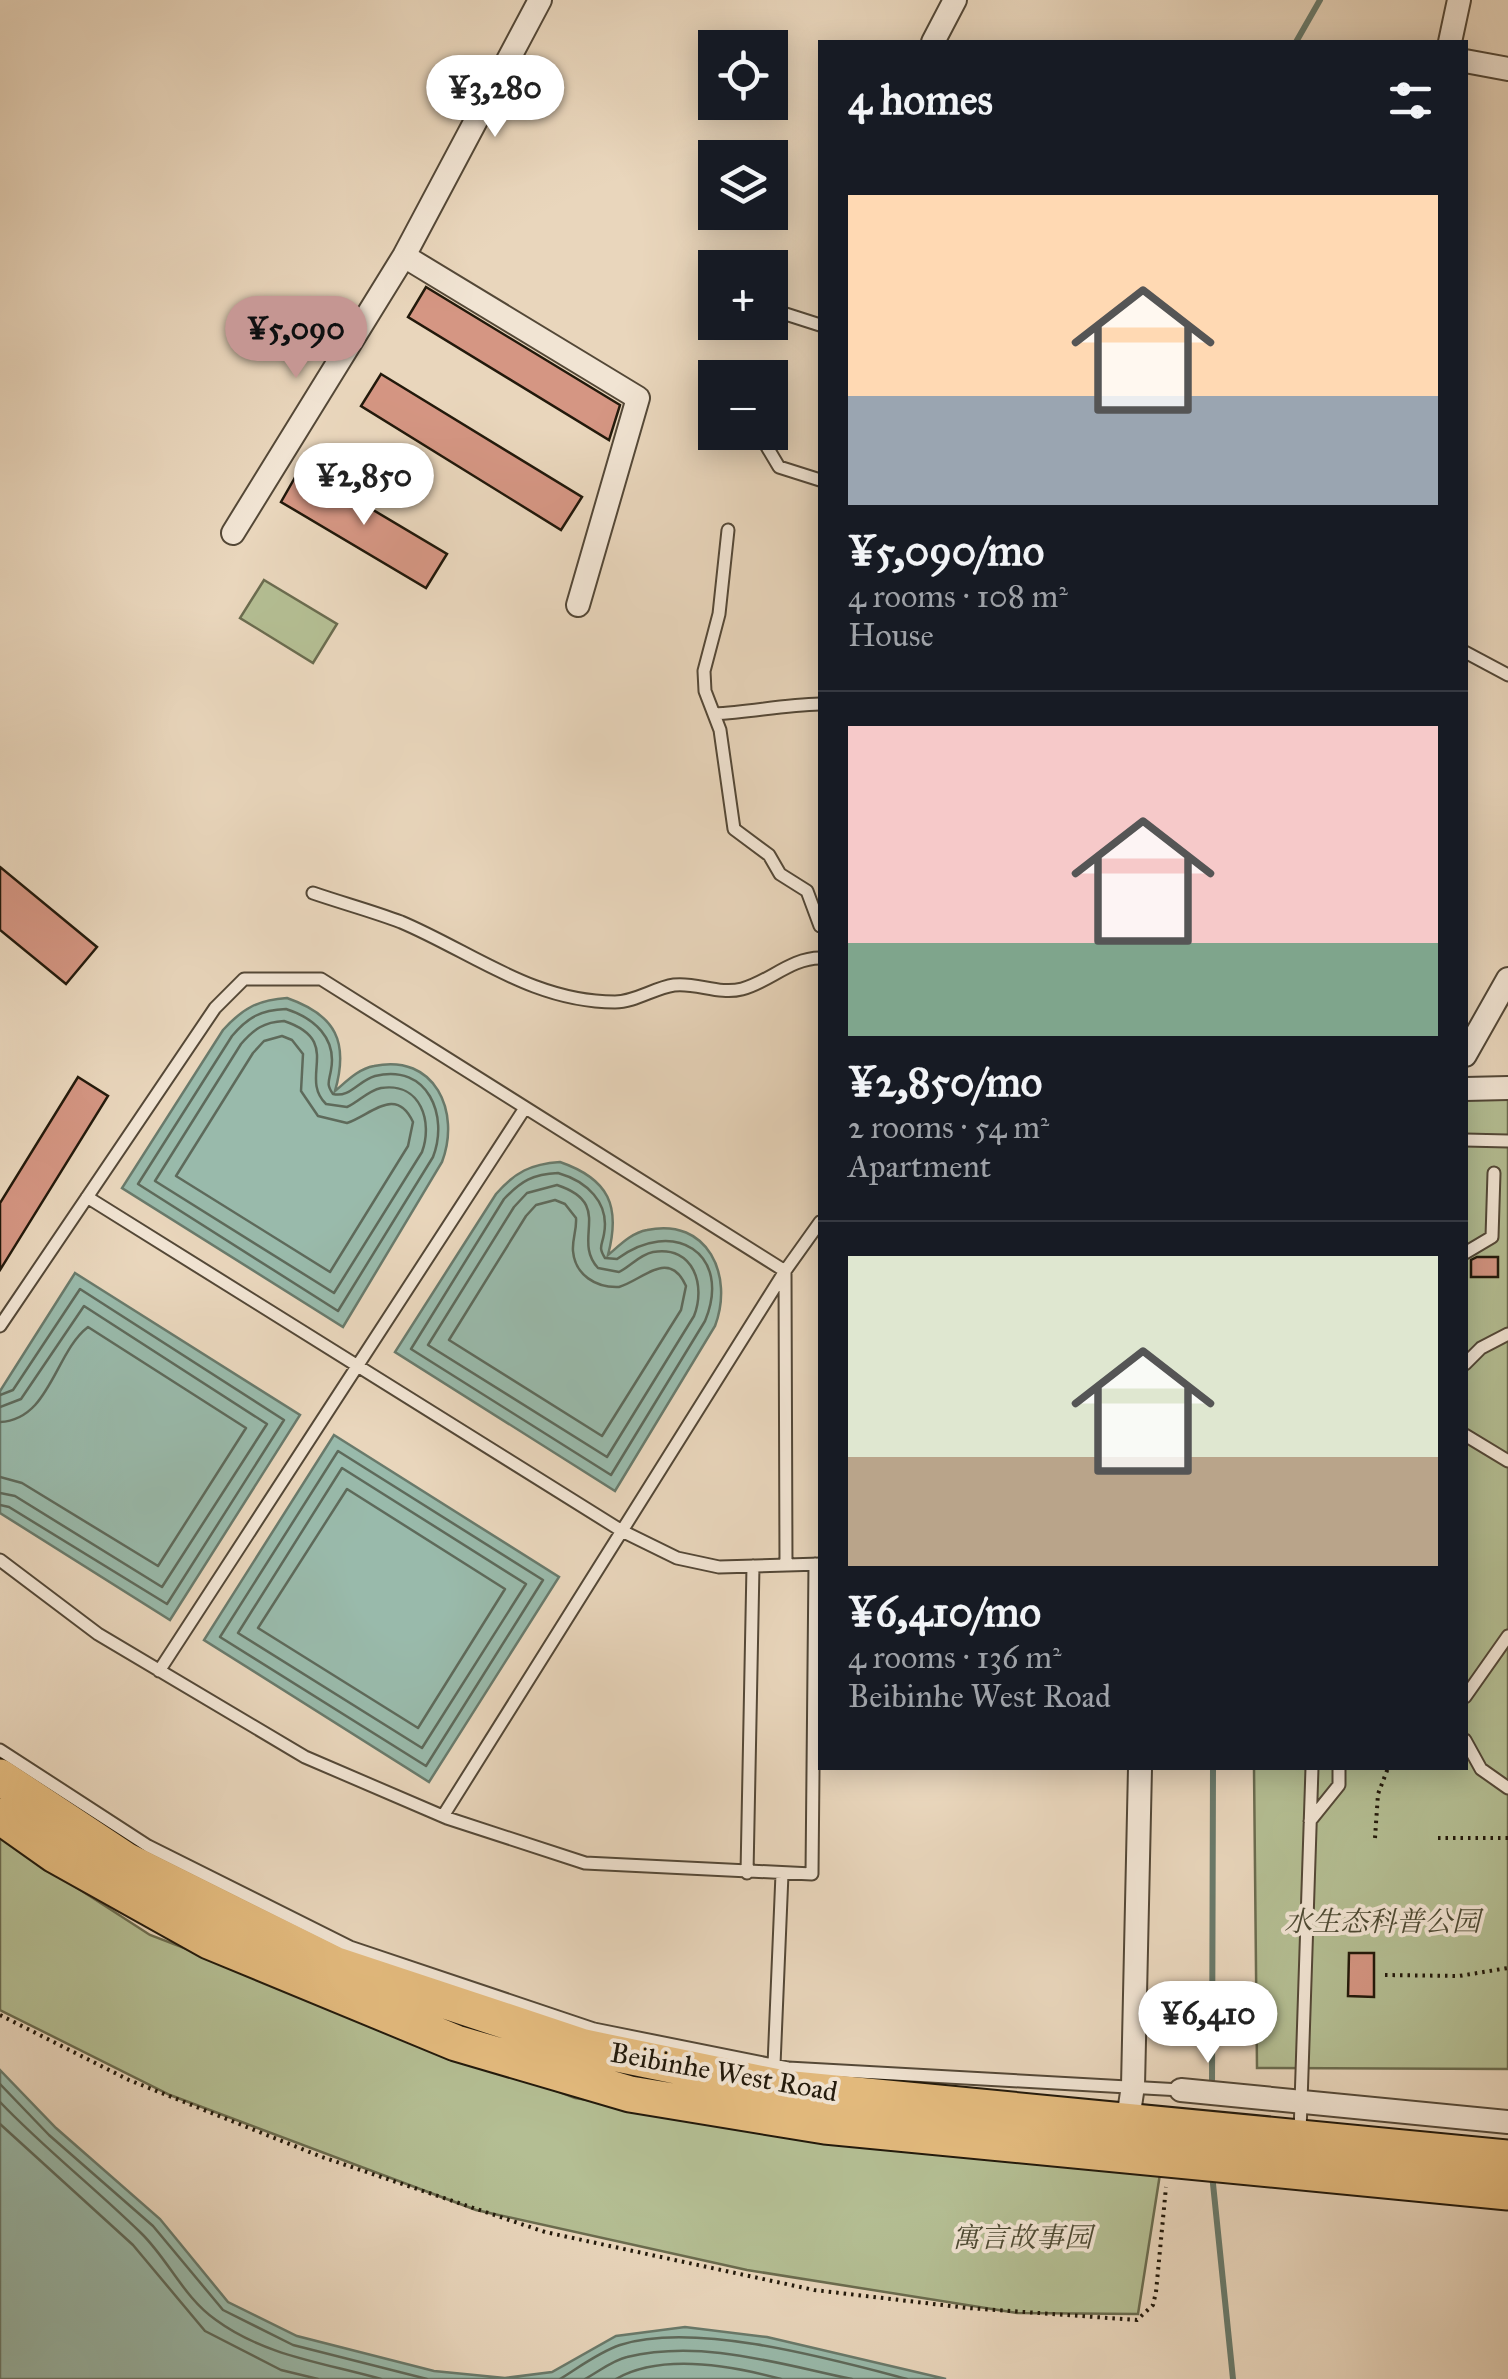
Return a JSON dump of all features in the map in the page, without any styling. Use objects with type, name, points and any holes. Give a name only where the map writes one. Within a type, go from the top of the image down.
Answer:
[{"type":"main road","name":"Beibinhe West Road","points":[[0,1778],[127,1860],[334,1964],[584,2047],[783,2088],[1126,2139]]},
{"type":"main road","name":"Beibinhe West Road","points":[[0,1816],[55,1855],[209,1941],[456,2043],[630,2094],[825,2126],[1126,2139],[1298,2155],[1508,2192]]},
{"type":"main road","name":"Beibinhe West Road","points":[[1298,2155],[1508,2158]]},
{"type":"street","points":[[233,533],[404,256],[540,0]]},
{"type":"street","points":[[934,40],[955,0]]},
{"type":"street","points":[[1450,40],[1458,0]]},
{"type":"street","points":[[1468,61],[1508,68]]},
{"type":"street","points":[[404,256],[638,398],[578,605]]},
{"type":"street","points":[[1468,1050],[1508,979]]},
{"type":"street","points":[[1468,1089],[1508,1088]]},
{"type":"street","points":[[1126,2139],[1132,2086],[1140,1770]]},
{"type":"street","points":[[1180,2090],[1508,2122]]},
{"type":"lane","points":[[788,315],[818,324]]},
{"type":"lane","points":[[769,450],[779,467],[818,479]]},
{"type":"lane","points":[[728,530],[719,614],[704,671],[705,691],[720,730],[734,829],[769,856],[780,874],[807,891],[818,921]]},
{"type":"lane","points":[[1468,654],[1508,675]]},
{"type":"lane","points":[[714,714],[818,704]]},
{"type":"lane","points":[[313,894],[401,922],[519,982],[581,1000],[620,1002],[669,985],[742,989],[791,965],[818,958]]},
{"type":"lane","points":[[0,1326],[215,1008],[244,979],[321,979],[785,1271]]},
{"type":"lane","points":[[159,1671],[525,1108]]},
{"type":"lane","points":[[1468,1140],[1508,1140]]},
{"type":"lane","points":[[1468,1251],[1492,1237],[1494,1173]]},
{"type":"lane","points":[[0,1560],[98,1634],[305,1757],[443,1816],[584,1862],[812,1874],[818,1564],[719,1566],[677,1558],[622,1530],[87,1197]]},
{"type":"lane","points":[[443,1816],[785,1271],[818,1225]]},
{"type":"lane","points":[[785,1271],[786,1564]]},
{"type":"lane","points":[[1468,1361],[1480,1348],[1508,1334]]},
{"type":"lane","points":[[1468,1438],[1508,1461]]},
{"type":"lane","points":[[748,1873],[752,1566]]},
{"type":"lane","points":[[1468,1692],[1508,1636]]},
{"type":"lane","points":[[1468,1746],[1480,1769],[1508,1788]]},
{"type":"lane","points":[[0,1750],[148,1846],[350,1947],[594,2029],[774,2065],[1180,2090]]},
{"type":"lane","points":[[1298,2155],[1304,2101],[1312,1770]]},
{"type":"lane","points":[[1310,1820],[1339,1785],[1339,1770]]},
{"type":"lane","points":[[774,2065],[782,1874]]},
{"type":"path","points":[[1376,1838],[1378,1794],[1387,1770]]},
{"type":"path","points":[[1438,1838],[1508,1838]]},
{"type":"path","points":[[1385,1976],[1459,1976],[1508,1968]]},
{"type":"path","points":[[0,2015],[129,2080],[340,2163],[545,2232],[814,2290],[968,2308],[1138,2320],[1153,2305],[1167,2184],[1181,2144]]},
{"type":"green space","points":[[264,580],[337,624],[313,663],[240,618]]},
{"type":"green space","name":"水生态科普公园","points":[[1508,1091],[1508,2069],[1257,2068],[1254,1770],[1468,1770],[1468,1093]]},
{"type":"green space","name":"寓言故事园","points":[[0,1838],[150,1935],[575,2098],[879,2147],[1160,2174],[1138,2314],[1017,2313],[747,2270],[476,2210],[170,2095],[0,2010]]},
{"type":"water","points":[[287,998],[317,1013],[335,1033],[340,1058],[335,1091],[368,1068],[395,1064],[413,1068],[427,1077],[445,1106],[447,1143],[442,1162],[343,1327],[122,1188],[223,1030],[252,1006]]},
{"type":"water","points":[[560,1162],[590,1177],[607,1196],[613,1222],[608,1255],[641,1232],[668,1228],[686,1232],[700,1241],[718,1270],[720,1307],[715,1326],[615,1491],[395,1352],[496,1194],[524,1170]]},
{"type":"water","points":[[75,1273],[300,1415],[170,1620],[0,1513],[0,1391]]},
{"type":"water","points":[[334,1435],[559,1577],[429,1782],[204,1640]]},
{"type":"water","points":[[0,2070],[56,2128],[160,2219],[228,2302],[297,2336],[434,2371],[505,2378],[552,2372],[616,2336],[685,2327],[767,2337],[946,2379],[0,2379]]},
{"type":"building","points":[[426,287],[620,405],[609,440],[408,317]]},
{"type":"building","points":[[381,374],[582,497],[561,530],[361,406]]},
{"type":"building","points":[[301,467],[447,554],[426,588],[281,502]]},
{"type":"building","points":[[0,867],[97,947],[66,984],[0,930]]},
{"type":"building","points":[[78,1077],[108,1096],[0,1270],[0,1203]]},
{"type":"building","points":[[1498,1257],[1498,1277],[1471,1277],[1471,1260]]},
{"type":"building","points":[[1349,1953],[1374,1953],[1374,1997],[1348,1996]]},
{"type":"waterway","points":[[1297,40],[1320,0]]},
{"type":"waterway","points":[[1212,2086],[1213,1770]]},
{"type":"waterway","points":[[1212,2174],[1233,2379]]}]
